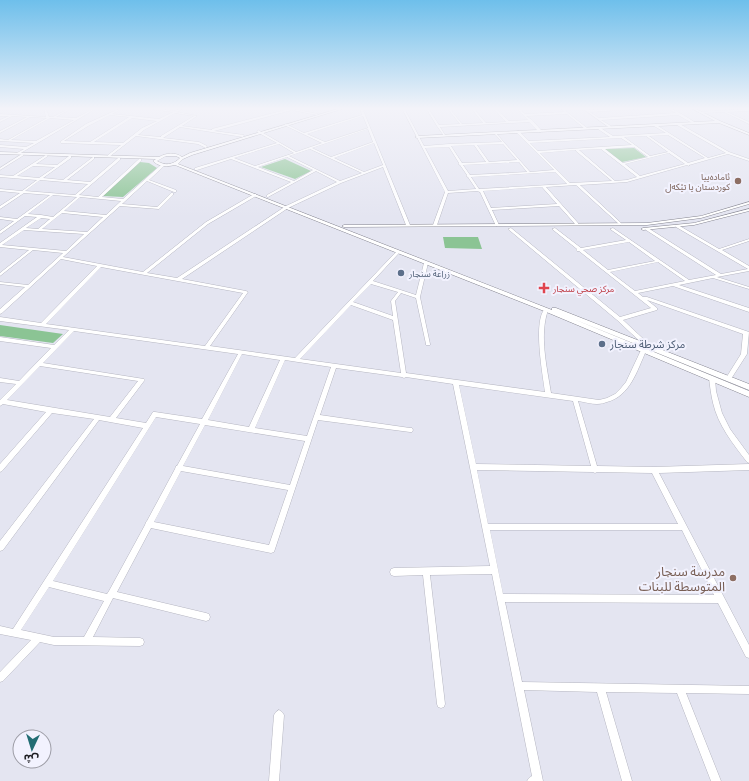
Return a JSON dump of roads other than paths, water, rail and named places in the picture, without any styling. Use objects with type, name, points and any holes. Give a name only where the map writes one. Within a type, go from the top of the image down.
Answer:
[{"type":"street","points":[[18,153],[33,144]]},
{"type":"street","points":[[109,156],[123,144]]},
{"type":"street","points":[[202,144],[206,147]]},
{"type":"street","points":[[8,153],[23,155],[157,160],[215,144]]},
{"type":"street","points":[[0,312],[163,165],[179,161],[225,144]]},
{"type":"street","points":[[196,169],[274,144]]},
{"type":"street","points":[[281,144],[296,153]]},
{"type":"street","points":[[256,168],[319,144]]},
{"type":"street","points":[[331,158],[367,144]]},
{"type":"street","points":[[375,144],[408,225]]},
{"type":"street","points":[[435,225],[446,192],[423,147],[464,144]]},
{"type":"street","points":[[476,144],[488,162]]},
{"type":"street","points":[[505,144],[529,172]]},
{"type":"street","points":[[530,144],[570,185]]},
{"type":"street","points":[[659,144],[688,165]]},
{"type":"street","points":[[685,144],[708,159]]},
{"type":"street","points":[[713,144],[728,153],[749,160]]},
{"type":"street","points":[[449,145],[468,176],[480,191],[497,225]]},
{"type":"street","points":[[0,146],[27,148]]},
{"type":"street","points":[[537,152],[635,146],[650,157]]},
{"type":"street","points":[[308,148],[364,173]]},
{"type":"street","points":[[602,148],[640,178]]},
{"type":"street","points":[[577,150],[615,182]]},
{"type":"street","points":[[622,164],[670,152]]},
{"type":"street","points":[[0,153],[109,156],[157,160],[163,165]]},
{"type":"street","points":[[446,192],[615,182],[640,178],[728,153]]},
{"type":"street","points":[[0,169],[23,155]]},
{"type":"street","points":[[177,155],[179,161],[196,169],[268,196],[289,206],[646,349],[749,394]]},
{"type":"street","points":[[15,177],[47,156]]},
{"type":"street","points":[[286,156],[340,182]]},
{"type":"street","points":[[0,208],[70,157]]},
{"type":"street","points":[[65,180],[93,158]]},
{"type":"street","points":[[231,158],[294,182]]},
{"type":"street","points":[[39,230],[119,159]]},
{"type":"street","points":[[99,198],[140,160]]},
{"type":"street","points":[[179,161],[255,195],[344,226],[398,252],[646,349],[729,378],[749,387]]},
{"type":"street","points":[[460,164],[519,161]]},
{"type":"street","points":[[34,165],[57,166]]},
{"type":"street","points":[[179,279],[289,206],[340,182],[384,166]]},
{"type":"street","points":[[268,196],[316,170]]},
{"type":"street","points":[[468,176],[556,171]]},
{"type":"street","points":[[0,176],[91,183]]},
{"type":"street","points":[[119,205],[158,208],[173,192],[147,180]]},
{"type":"street","points":[[578,185],[620,224]]},
{"type":"street","points":[[544,187],[577,224]]},
{"type":"street","points":[[0,190],[125,200]]},
{"type":"street","points":[[0,233],[53,194]]},
{"type":"street","points":[[144,273],[201,227],[255,195]]},
{"type":"street","points":[[353,231],[408,225],[646,224],[694,219],[721,213],[749,203]]},
{"type":"street","points":[[490,209],[560,204]]},
{"type":"street","points":[[61,212],[108,216]]},
{"type":"street","points":[[344,226],[378,228],[510,229],[647,228],[677,226],[748,212]]},
{"type":"street","points":[[24,215],[54,218]]},
{"type":"street","points":[[0,246],[41,216]]},
{"type":"street","points":[[0,218],[17,220]]},
{"type":"street","points":[[677,226],[749,269]]},
{"type":"street","points":[[647,228],[721,276]]},
{"type":"street","points":[[24,229],[88,233]]},
{"type":"street","points":[[510,229],[619,319],[646,349]]},
{"type":"street","points":[[554,229],[578,250],[642,296],[748,333],[744,354],[729,378]]},
{"type":"street","points":[[612,229],[689,282]]},
{"type":"street","points":[[719,250],[749,240]]},
{"type":"street","points":[[578,250],[629,241]]},
{"type":"street","points":[[0,246],[67,252]]},
{"type":"street","points":[[0,275],[32,249]]},
{"type":"street","points":[[296,360],[398,252]]},
{"type":"street","points":[[61,258],[246,292],[206,348]]},
{"type":"street","points":[[607,271],[658,261]]},
{"type":"street","points":[[426,262],[418,297],[428,344]]},
{"type":"street","points":[[42,325],[100,265]]},
{"type":"street","points":[[635,292],[721,276],[749,269]]},
{"type":"street","points":[[714,277],[749,288]]},
{"type":"street","points":[[370,282],[418,297]]},
{"type":"street","points":[[0,283],[29,286]]},
{"type":"street","points":[[675,285],[749,310]]},
{"type":"street","points":[[400,292],[393,300],[404,376]]},
{"type":"street","points":[[619,319],[655,309],[642,296]]},
{"type":"street","points":[[350,304],[396,319]]},
{"type":"street","points":[[546,310],[542,317],[541,328],[548,395]]},
{"type":"street","points":[[0,319],[599,402],[615,397],[627,386],[646,349]]},
{"type":"street","points":[[1,403],[73,329]]},
{"type":"street","points":[[0,339],[56,347]]},
{"type":"street","points":[[86,642],[241,352]]},
{"type":"street","points":[[251,429],[283,358]]},
{"type":"street","points":[[39,364],[142,380],[111,420]]},
{"type":"street","points":[[148,524],[271,549],[334,366]]},
{"type":"street","points":[[712,378],[714,399],[719,416],[749,460]]},
{"type":"street","points":[[0,380],[21,383]]},
{"type":"street","points":[[456,383],[475,467],[538,781],[532,781]]},
{"type":"street","points":[[575,399],[595,470]]},
{"type":"street","points":[[1,403],[147,426]]},
{"type":"street","points":[[0,469],[51,410]]},
{"type":"street","points":[[15,633],[155,414],[309,439]]},
{"type":"street","points":[[317,417],[410,430]]},
{"type":"street","points":[[0,547],[98,418]]},
{"type":"street","points":[[475,467],[595,470],[749,467]]},
{"type":"street","points":[[178,468],[292,488]]},
{"type":"street","points":[[654,470],[749,654]]},
{"type":"street","points":[[487,527],[683,527]]},
{"type":"street","points":[[394,572],[495,570]]},
{"type":"street","points":[[426,572],[441,704]]},
{"type":"street","points":[[47,583],[206,617]]},
{"type":"street","points":[[501,598],[720,598]]},
{"type":"street","points":[[0,630],[54,641],[140,642]]},
{"type":"street","points":[[0,678],[39,638]]},
{"type":"street","points":[[518,686],[749,690]]},
{"type":"street","points":[[600,688],[627,781]]},
{"type":"street","points":[[680,689],[716,781]]},
{"type":"street","points":[[274,781],[280,715]]},
{"type":"place","name":"ئامادەییا کوردستان یا تێکەل","points":[[738,181]]},
{"type":"place","name":"زراعة سنجار","points":[[401,273]]},
{"type":"place","name":"مركز صحي سنجار","points":[[544,288]]},
{"type":"place","name":"مركز شرطة سنجار","points":[[602,344]]},
{"type":"place","name":"مدرسة سنجار المتوسطة للبنات","points":[[733,578]]}]
